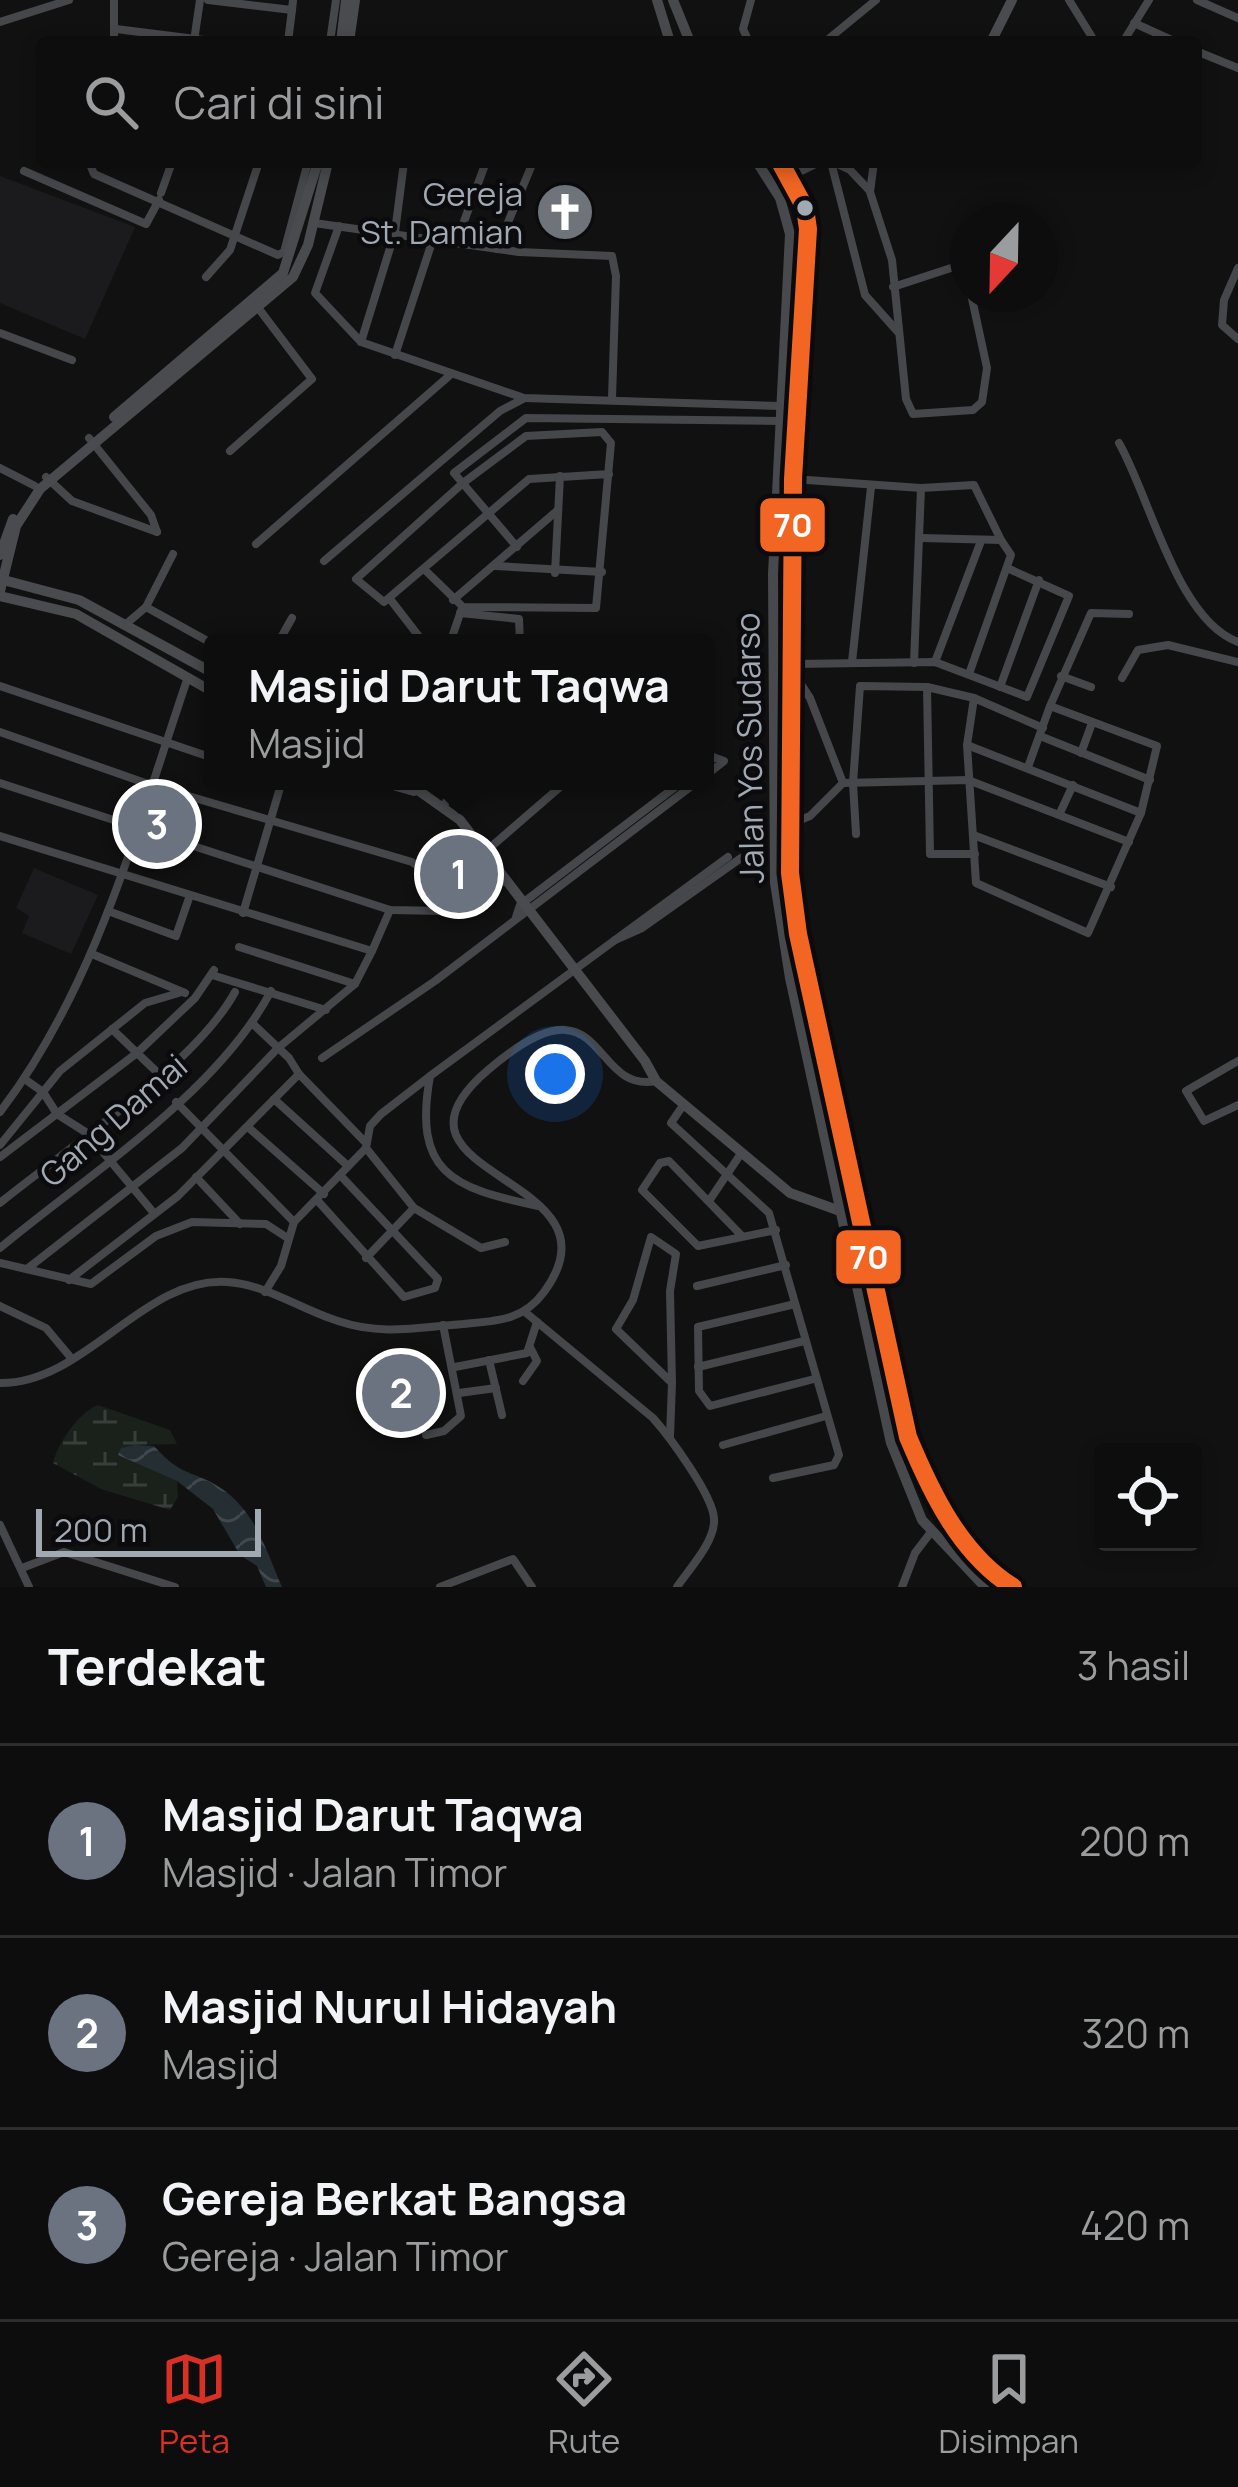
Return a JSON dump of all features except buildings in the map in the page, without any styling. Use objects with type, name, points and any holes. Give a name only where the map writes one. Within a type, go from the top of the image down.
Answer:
[{"type":"main road","points":[[346,36],[351,0]]},
{"type":"main road","points":[[657,0],[668,36]]},
{"type":"main road","points":[[673,0],[688,36]]},
{"type":"main road","points":[[995,36],[1012,0]]},
{"type":"main road","points":[[0,555],[13,519],[43,481],[283,273],[316,168]]},
{"type":"main road","points":[[92,440],[293,277],[314,223],[327,168]]},
{"type":"main road","name":"Jalan Yos Sudarso","points":[[761,168],[780,198],[790,234],[779,421],[771,828],[790,979],[881,1408],[931,1532],[985,1587]]},
{"type":"main road","name":"Jalan Yos Sudarso","points":[[785,168],[808,229],[793,479],[792,882],[807,973],[908,1437],[928,1484],[964,1543],[1013,1587]]},
{"type":"main road","points":[[779,435],[797,436]]},
{"type":"main road","points":[[1,586],[25,507],[43,481]]},
{"type":"main road","points":[[777,497],[793,500]]},
{"type":"main road","points":[[1,586],[79,600],[204,668]]},
{"type":"main road","points":[[1,586],[76,614],[204,687]]},
{"type":"main road","points":[[406,790],[439,801]]},
{"type":"main road","points":[[420,790],[439,801],[485,852],[521,912],[646,1060],[656,1081],[740,1155],[802,1201],[839,1211]]},
{"type":"main road","points":[[776,883],[792,882]]},
{"type":"main road","points":[[790,979],[807,973]]},
{"type":"main road","points":[[985,1587],[996,1574]]},
{"type":"street","points":[[0,22],[69,0]]},
{"type":"street","points":[[114,0],[115,36]]},
{"type":"street","points":[[195,36],[204,0],[292,5],[289,36]]},
{"type":"street","points":[[331,36],[336,0]]},
{"type":"street","points":[[746,36],[743,29],[751,0]]},
{"type":"street","points":[[832,36],[876,0]]},
{"type":"street","points":[[1069,0],[1091,36]]},
{"type":"street","points":[[1126,36],[1149,0]]},
{"type":"street","points":[[1197,0],[1220,5],[1238,18]]},
{"type":"street","points":[[1134,23],[1163,36]]},
{"type":"street","points":[[116,29],[147,36]]},
{"type":"street","points":[[1202,53],[1238,68]]},
{"type":"street","points":[[91,168],[94,174],[160,196],[278,255],[295,230],[307,168]]},
{"type":"street","points":[[24,171],[146,224],[170,168]]},
{"type":"street","points":[[206,277],[230,250],[257,168]]},
{"type":"street","points":[[361,342],[395,232],[403,168]]},
{"type":"street","points":[[456,243],[484,168]]},
{"type":"street","points":[[497,249],[531,168]]},
{"type":"street","points":[[791,176],[808,168]]},
{"type":"street","points":[[833,168],[865,295],[900,333]]},
{"type":"street","points":[[846,168],[870,191]]},
{"type":"street","points":[[873,168],[870,191],[892,260],[909,411],[973,410],[988,382],[974,312]]},
{"type":"street","points":[[314,223],[497,249],[611,256],[616,276],[611,398]]},
{"type":"street","points":[[339,226],[315,293],[326,311],[361,342],[524,398],[780,406]]},
{"type":"street","points":[[395,355],[434,239]]},
{"type":"street","points":[[892,286],[950,268]]},
{"type":"street","points":[[1238,268],[1224,300],[1223,330],[1238,339]]},
{"type":"street","points":[[1224,300],[1238,307]]},
{"type":"street","points":[[230,451],[312,379],[259,309]]},
{"type":"street","points":[[0,333],[72,360]]},
{"type":"street","points":[[256,544],[450,375]]},
{"type":"street","points":[[324,562],[500,411],[524,398]]},
{"type":"street","points":[[626,417],[627,399]]},
{"type":"street","points":[[518,547],[454,472],[526,418],[779,421]]},
{"type":"street","points":[[462,610],[596,608],[602,572],[609,474],[609,435],[538,432],[463,483],[358,572],[357,581],[377,602],[390,599],[529,479],[609,474]]},
{"type":"street","points":[[0,468],[43,481],[72,501],[157,532],[151,514],[92,440]]},
{"type":"street","points":[[1119,443],[1169,556],[1207,622],[1238,642]]},
{"type":"street","points":[[555,573],[560,476]]},
{"type":"street","points":[[793,479],[871,487],[974,485],[1012,555],[969,674]]},
{"type":"street","points":[[852,662],[871,487]]},
{"type":"street","points":[[914,663],[921,488]]},
{"type":"street","points":[[453,600],[559,510]]},
{"type":"street","points":[[921,538],[1001,540]]},
{"type":"street","points":[[935,662],[981,542]]},
{"type":"street","points":[[126,624],[146,607],[173,554]]},
{"type":"street","points":[[496,566],[555,573],[602,572]]},
{"type":"street","points":[[856,834],[848,783],[794,668],[935,662],[1027,697],[1069,603],[1068,592],[1007,568]]},
{"type":"street","points":[[424,570],[462,610],[519,619],[520,634]]},
{"type":"street","points":[[1000,687],[1039,580]]},
{"type":"street","points":[[390,599],[417,634]]},
{"type":"street","points":[[146,607],[204,639]]},
{"type":"street","points":[[453,634],[462,610]]},
{"type":"street","points":[[1028,767],[1061,676],[1091,613],[1129,614]]},
{"type":"street","points":[[283,634],[292,618]]},
{"type":"street","points":[[1122,677],[1138,650],[1168,645],[1238,662]]},
{"type":"street","points":[[1061,676],[1091,687]]},
{"type":"street","points":[[0,1112],[26,1080],[92,954],[188,677]]},
{"type":"street","points":[[0,686],[204,755]]},
{"type":"street","points":[[848,783],[860,686],[927,687],[974,698],[1081,754],[1150,780]]},
{"type":"street","points":[[927,687],[930,854],[975,854]]},
{"type":"street","points":[[974,698],[967,745],[976,883],[982,890],[1084,933],[1093,930],[1141,813],[1157,746],[1050,706]]},
{"type":"street","points":[[1081,754],[1092,723]]},
{"type":"street","points":[[0,732],[151,784],[412,862],[422,869],[445,911]]},
{"type":"street","points":[[967,745],[1141,813]]},
{"type":"street","points":[[789,824],[810,816],[848,783],[968,780],[1129,842]]},
{"type":"street","points":[[0,783],[390,910],[445,911],[504,881]]},
{"type":"street","points":[[1059,815],[1073,785]]},
{"type":"street","points":[[244,914],[280,790]]},
{"type":"street","points":[[439,801],[451,790]]},
{"type":"street","points":[[485,852],[557,790]]},
{"type":"street","points":[[521,912],[672,790]]},
{"type":"street","points":[[322,1058],[686,790]]},
{"type":"street","points":[[0,836],[190,898],[372,950]]},
{"type":"street","points":[[976,836],[1111,887]]},
{"type":"street","points":[[265,1292],[281,1266],[294,1222],[366,1145],[381,1114],[728,856]]},
{"type":"street","points":[[614,940],[643,928],[741,858],[758,863]]},
{"type":"street","points":[[108,911],[176,936],[190,898]]},
{"type":"street","points":[[27,1269],[133,1187],[201,1127],[278,1048],[355,984],[390,910]]},
{"type":"street","points":[[239,946],[355,984]]},
{"type":"street","points":[[92,954],[196,998]]},
{"type":"street","points":[[0,1157],[137,1053],[196,998],[213,972],[327,1010]]},
{"type":"street","name":"Gang Damai","points":[[0,1247],[176,1102],[253,1024],[271,991]]},
{"type":"street","points":[[0,1145],[59,1071],[145,1003],[182,992]]},
{"type":"street","points":[[0,1203],[159,1074],[224,1013],[235,992]]},
{"type":"street","points":[[253,1024],[366,1145],[414,1208],[481,1248],[506,1242]]},
{"type":"street","points":[[0,1383],[32,1382],[192,1286],[221,1281],[358,1327],[400,1332],[496,1321],[525,1312],[544,1293],[563,1250],[559,1228],[521,1186],[473,1161],[456,1142],[454,1118],[466,1089],[527,1037],[562,1028],[590,1040],[636,1082],[656,1081]]},
{"type":"street","points":[[112,1029],[159,1074]]},
{"type":"street","points":[[1238,1061],[1186,1091],[1204,1121],[1238,1105]]},
{"type":"street","points":[[69,1280],[196,1177],[298,1074]]},
{"type":"street","points":[[430,1076],[424,1136],[446,1172],[486,1194],[540,1206]]},
{"type":"street","points":[[26,1080],[43,1092],[57,1114],[87,1133],[153,1212]]},
{"type":"street","points":[[274,1099],[348,1166]]},
{"type":"street","points":[[176,1102],[294,1222]]},
{"type":"street","points":[[684,1104],[671,1123],[769,1213],[838,1462],[773,1478]]},
{"type":"street","points":[[248,1128],[320,1197],[366,1258],[404,1297],[435,1288],[437,1279],[340,1175]]},
{"type":"street","points":[[709,1201],[724,1171],[740,1155]]},
{"type":"street","points":[[741,1235],[667,1160],[641,1187],[698,1246],[776,1230]]},
{"type":"street","points":[[196,1177],[241,1225]]},
{"type":"street","points":[[366,1258],[414,1208]]},
{"type":"street","points":[[0,1263],[94,1283],[146,1243],[179,1225],[204,1220],[266,1224],[286,1237]]},
{"type":"street","points":[[670,1436],[672,1383],[670,1291],[676,1254],[651,1237],[633,1300],[616,1331],[672,1383]]},
{"type":"street","points":[[697,1286],[786,1265]]},
{"type":"street","points":[[795,1304],[700,1325],[699,1391],[710,1406],[814,1379]]},
{"type":"street","points":[[0,1306],[46,1328],[72,1359]]},
{"type":"street","points":[[525,1312],[591,1362],[670,1436],[714,1519],[677,1587]]},
{"type":"street","points":[[523,1381],[537,1361],[531,1348],[537,1322]]},
{"type":"street","points":[[426,1435],[457,1422],[459,1393],[443,1325]]},
{"type":"street","points":[[698,1367],[804,1341]]},
{"type":"street","points":[[455,1367],[531,1348]]},
{"type":"street","points":[[489,1360],[502,1415]]},
{"type":"street","points":[[459,1393],[496,1388]]},
{"type":"street","points":[[723,1445],[826,1416]]},
{"type":"street","points":[[0,1525],[29,1587]]},
{"type":"street","points":[[902,1587],[915,1553],[931,1532]]},
{"type":"street","points":[[22,1568],[67,1552],[175,1587]]},
{"type":"street","points":[[440,1587],[513,1559],[532,1587]]},
{"type":"shaded area","points":[[0,176],[135,227],[85,339],[0,303]]},
{"type":"shaded area","points":[[34,868],[98,895],[71,954],[22,933],[29,916],[16,908]]},
{"type":"green space","points":[[98,1405],[170,1430],[177,1444],[135,1445],[177,1481],[178,1497],[170,1510],[101,1489],[53,1463],[70,1430]]},
{"type":"water","points":[[154,1446],[174,1464],[215,1484],[236,1501],[260,1535],[282,1587],[266,1587],[257,1566],[240,1555],[213,1509],[177,1481],[118,1455],[121,1448]]},
{"type":"transit line","name":"70","points":[[783,168],[805,208],[808,229],[793,479],[790,873],[798,934],[908,1437],[937,1500],[963,1540],[1013,1587]]},
{"type":"place","name":"Gereja St. Damian","points":[[565,212]]},
{"type":"place","name":"Gereja Berkat Bangsa","points":[[157,824]]},
{"type":"place","name":"Masjid Darut Taqwa","points":[[459,874]]},
{"type":"place","name":"Masjid Nurul Hidayah","points":[[401,1393]]}]
